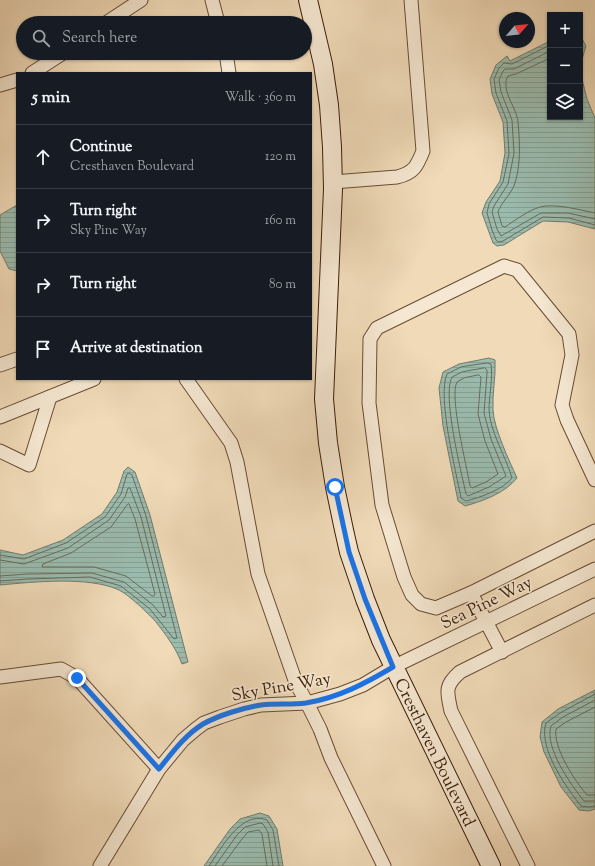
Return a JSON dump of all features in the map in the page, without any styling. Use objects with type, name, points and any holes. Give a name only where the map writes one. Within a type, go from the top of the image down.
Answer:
[{"type":"street","points":[[117,16],[142,0]]},
{"type":"street","points":[[212,0],[216,16]]},
{"type":"street","name":"Cresthaven Boulevard","points":[[308,0],[312,16]]},
{"type":"street","points":[[333,182],[398,177],[408,175],[417,166],[423,151],[411,0]]},
{"type":"street","name":"Cresthaven Boulevard","points":[[312,17],[323,64],[332,147],[333,182],[324,399],[328,443],[335,487],[349,552],[365,599],[393,667],[491,866]]},
{"type":"street","points":[[34,72],[52,60]]},
{"type":"street","points":[[227,60],[230,72]]},
{"type":"street","points":[[0,85],[16,80]]},
{"type":"street","points":[[595,480],[567,420],[562,405],[572,354],[569,334],[517,270],[504,266],[377,328],[370,339],[369,403],[382,505],[404,577],[412,595],[421,604],[436,608],[472,593],[595,531]]},
{"type":"street","points":[[0,366],[16,359]]},
{"type":"street","points":[[0,417],[92,380]]},
{"type":"street","points":[[187,380],[231,443],[237,462],[258,574],[296,682],[320,729],[331,758],[384,866]]},
{"type":"street","points":[[0,451],[30,465],[50,397]]},
{"type":"street","name":"Sea Pine Way","points":[[393,667],[595,569]]},
{"type":"street","points":[[472,593],[502,652]]},
{"type":"street","points":[[528,866],[451,710],[447,691],[452,680],[460,672],[595,605]]},
{"type":"street","name":"Sky Pine Way","points":[[100,866],[159,769],[183,740],[204,723],[261,705],[307,702],[340,694],[363,685],[393,667]]},
{"type":"street","points":[[0,677],[61,669],[77,678],[159,769]]},
{"type":"water","points":[[583,40],[586,46],[583,56]]},
{"type":"water","points":[[547,42],[547,120],[583,120],[583,83],[587,99],[595,118],[595,229],[568,222],[543,221],[504,245],[497,246],[493,243],[482,213],[486,202],[500,181],[505,153],[503,122],[492,94],[490,79],[496,65],[507,56],[510,61]]},
{"type":"water","points":[[16,206],[16,271],[9,269],[0,251],[0,215]]},
{"type":"water","points":[[489,358],[495,360],[493,404],[494,418],[502,444],[517,478],[500,492],[479,502],[465,506],[458,501],[443,426],[439,388],[443,372],[459,364]]},
{"type":"water","points":[[128,467],[135,472],[150,515],[188,662],[182,664],[174,647],[156,622],[133,600],[119,590],[107,586],[77,581],[0,585],[0,550],[23,555],[63,540],[102,514],[117,492],[124,471]]},
{"type":"water","points":[[595,690],[595,809],[589,811],[579,810],[561,787],[544,752],[540,737],[542,722],[558,709]]},
{"type":"water","points":[[260,813],[269,816],[277,829],[283,866],[204,866],[230,829],[240,819]]},
{"type":"route","points":[[77,678],[159,769],[183,740],[204,723],[244,709],[261,705],[307,702],[340,694],[363,685],[393,667],[365,599],[349,552],[335,487]]}]
